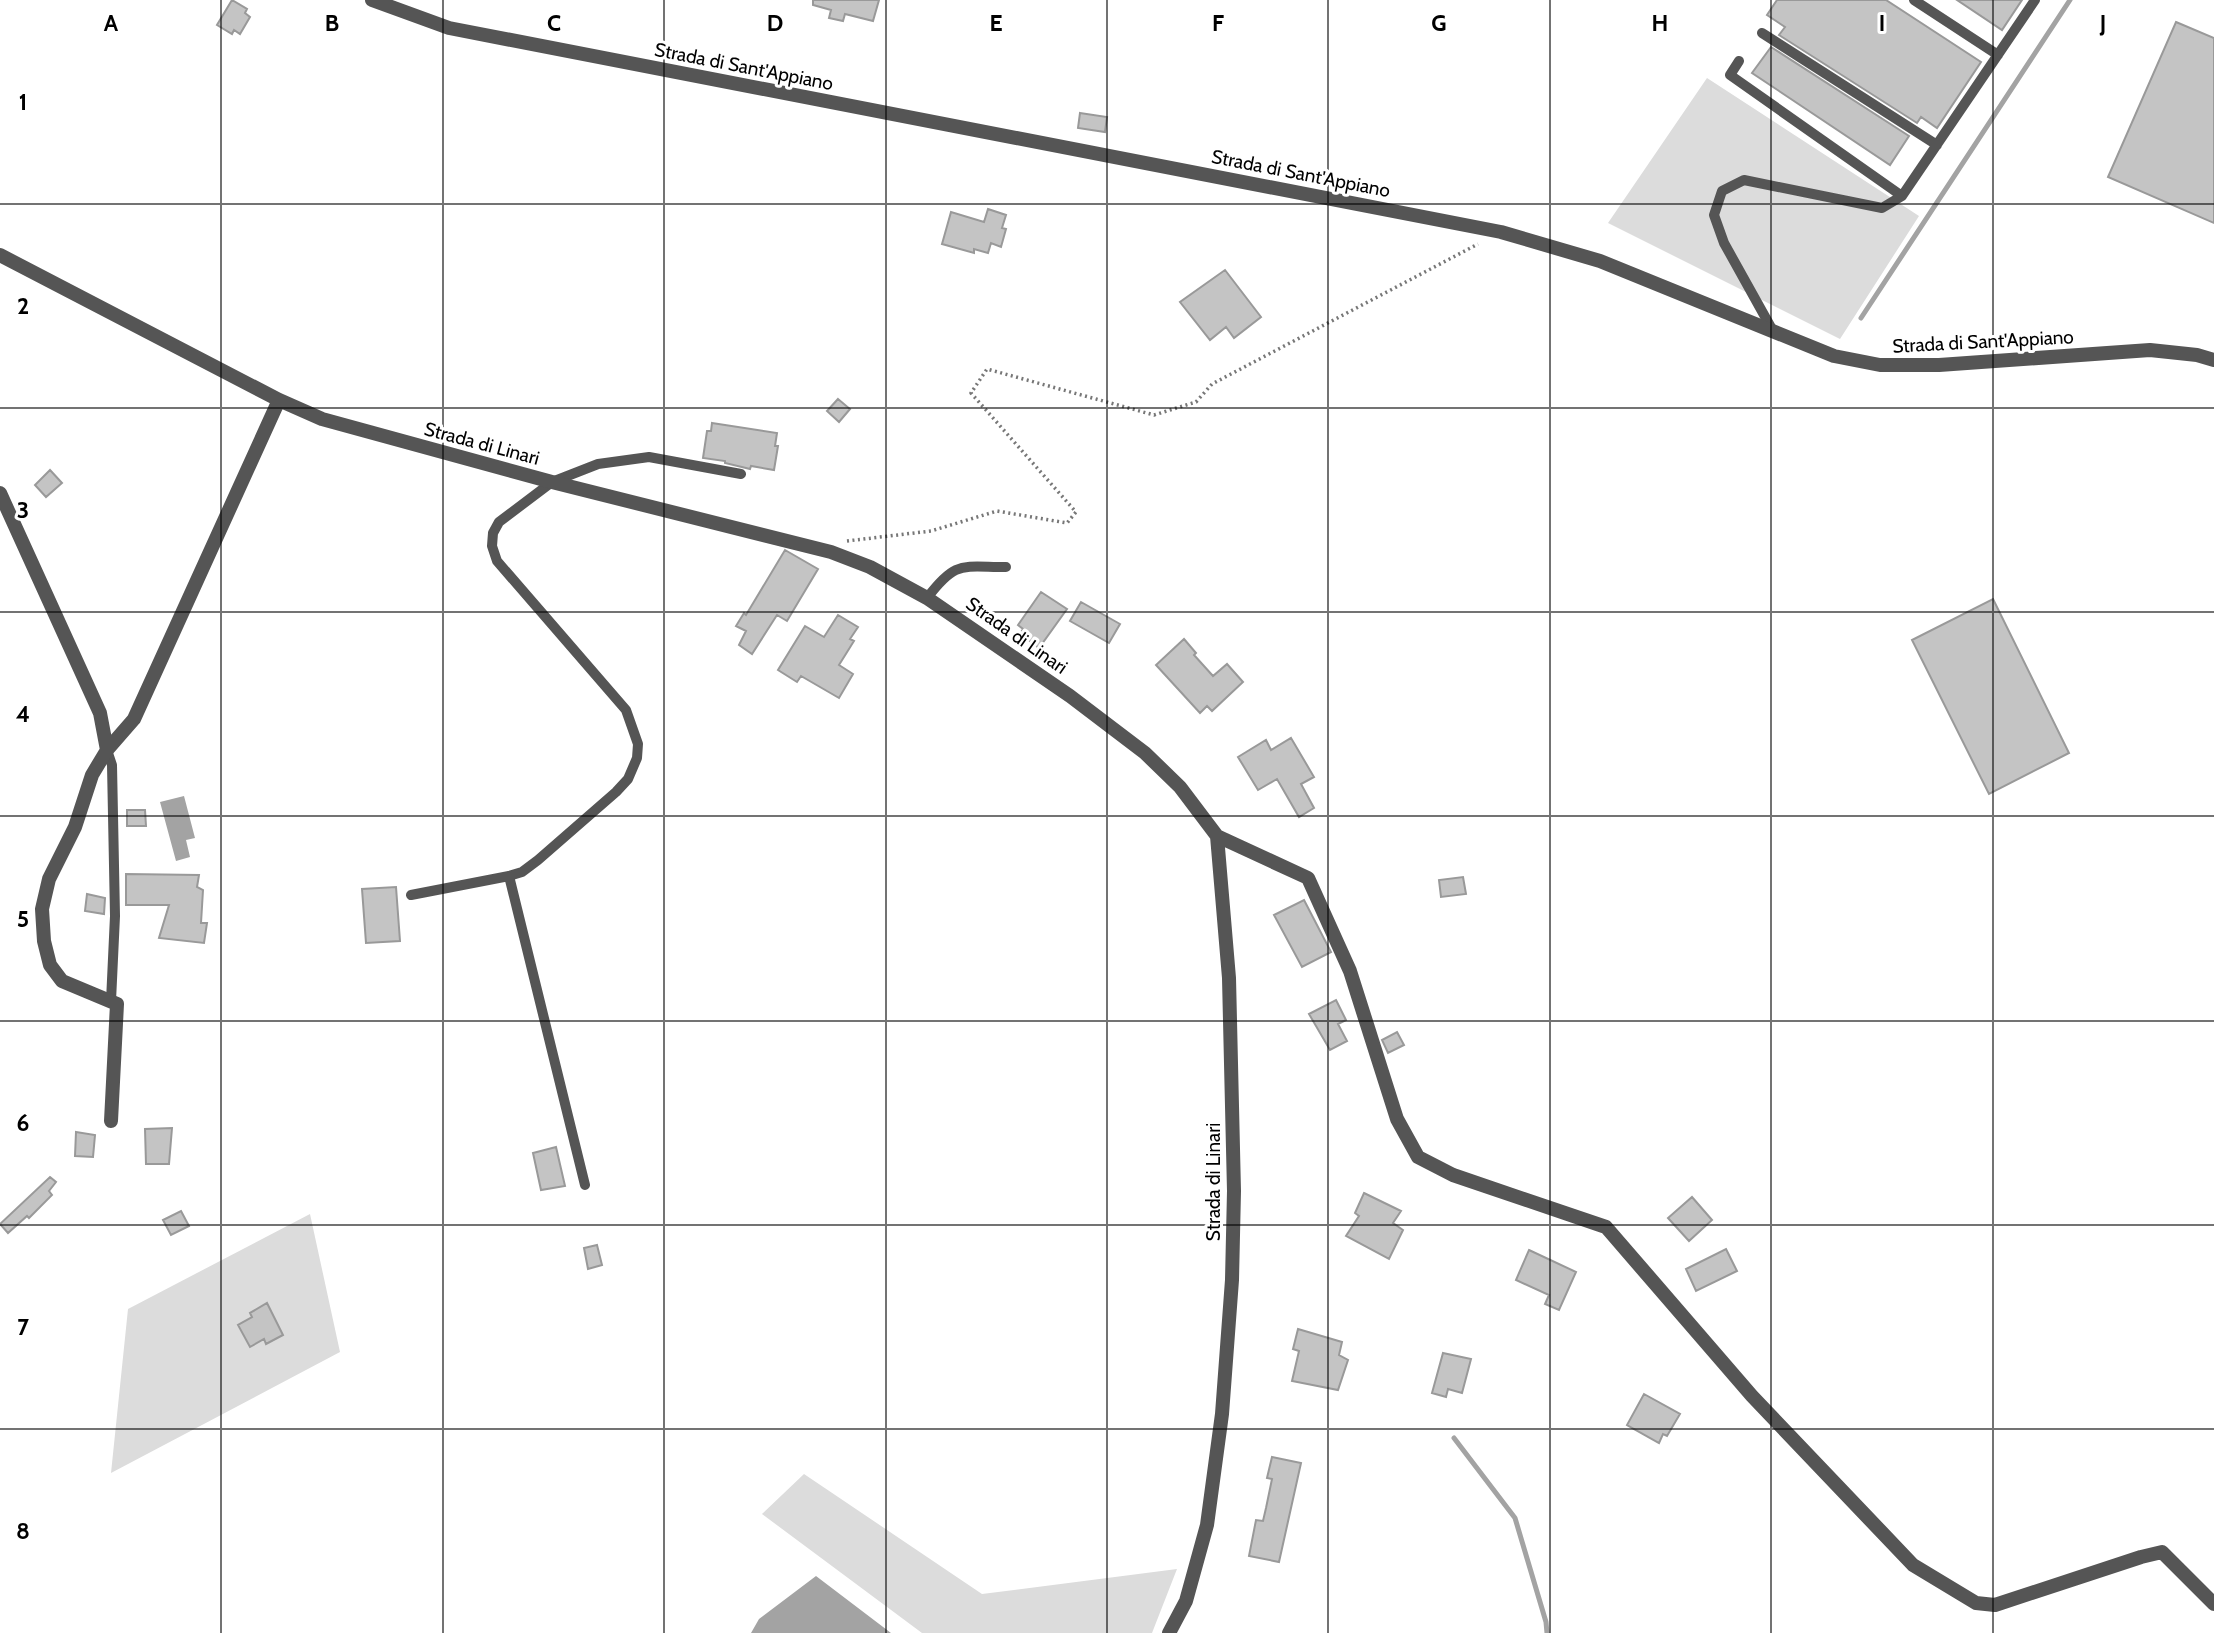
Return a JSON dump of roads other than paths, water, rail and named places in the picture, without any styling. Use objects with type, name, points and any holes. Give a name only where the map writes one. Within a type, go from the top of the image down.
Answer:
[{"type":"street","name":"Strada di Sant'Appiano","points":[[372,0],[449,28],[1501,232],[1600,261],[1833,356],[1880,365],[1939,365],[2150,350],[2197,355],[2214,360]]},
{"type":"street","name":"Strada di Linari","points":[[0,255],[279,400],[322,419],[552,482],[831,552],[870,567],[927,598],[1070,696],[1146,753],[1180,787],[1217,836],[1229,992],[1234,1191],[1232,1280],[1222,1414],[1207,1525],[1186,1601],[1169,1633]]},
{"type":"street","points":[[111,1121],[117,1004],[62,981],[50,965],[44,941],[42,909],[49,879],[75,827],[92,775],[107,750],[134,719],[279,400]]},
{"type":"street","points":[[0,493],[100,713],[107,750]]},
{"type":"street","points":[[1217,836],[1308,878],[1350,971],[1397,1119],[1418,1157],[1453,1175],[1606,1227],[1752,1396],[1913,1565],[1976,1603],[1995,1605],[2162,1552],[2214,1604]]},
{"type":"lane","points":[[1914,0],[1997,55]]},
{"type":"lane","points":[[1773,331],[1724,243],[1714,215],[1722,191],[1744,180],[1882,208],[1902,196],[2035,0]]},
{"type":"lane","points":[[1762,33],[1937,145]]},
{"type":"lane","points":[[1739,61],[1730,75],[1902,196]]},
{"type":"lane","points":[[411,895],[522,872],[616,792],[628,779],[637,758],[638,744],[626,710],[497,561],[492,547],[499,522],[552,482],[598,464],[649,457],[741,474]]},
{"type":"lane","points":[[927,598],[942,578],[957,567],[1006,567]]},
{"type":"lane","points":[[107,750],[112,765],[114,888],[111,1002]]},
{"type":"lane","points":[[509,876],[585,1185]]},
{"type":"waterway","points":[[1861,318],[2070,0]]},
{"type":"waterway","points":[[1454,1438],[1515,1518],[1547,1633]]}]
